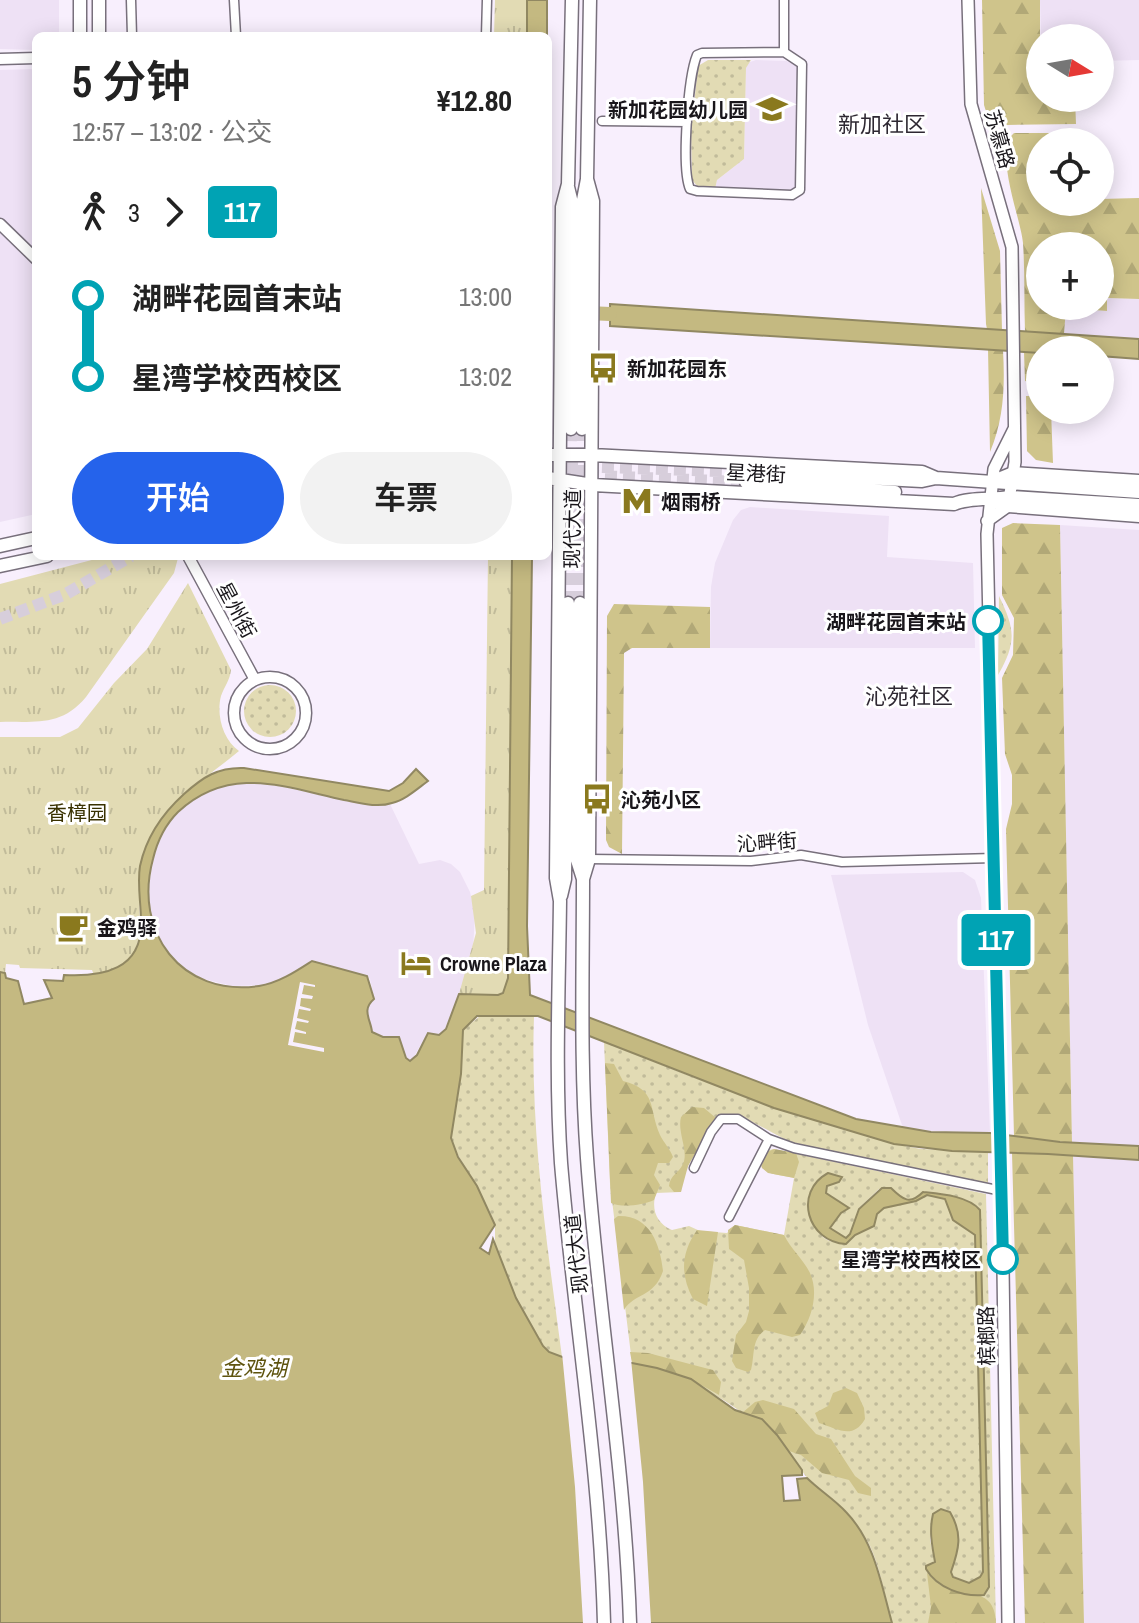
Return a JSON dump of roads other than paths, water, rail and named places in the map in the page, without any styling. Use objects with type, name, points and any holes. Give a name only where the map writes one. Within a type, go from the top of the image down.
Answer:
[{"type":"main road","points":[[80,0],[80,32]]},
{"type":"main road","points":[[99,0],[99,32]]},
{"type":"main road","name":"现代大道","points":[[572,0],[568,184],[562,207],[561,326],[553,455],[556,878],[560,901],[558,1026],[561,1159],[593,1445],[604,1623]]},
{"type":"main road","name":"现代大道","points":[[568,184],[573,207],[576,429],[583,200],[587,179],[590,0]]},
{"type":"main road","name":"苏慕路","points":[[968,0],[971,104],[1012,247],[1014,429],[1011,490]]},
{"type":"main road","name":"现代大道","points":[[587,179],[593,201],[593,485],[589,859],[583,879],[583,1036],[587,1157],[619,1454],[630,1623]]},
{"type":"main road","name":"苏慕路","points":[[987,521],[990,481],[1014,429]]},
{"type":"main road","name":"星港街","points":[[553,455],[922,472],[936,478]]},
{"type":"main road","name":"星港街","points":[[962,500],[955,496],[746,477],[990,481]]},
{"type":"main road","name":"星港街","points":[[553,478],[593,485],[954,504],[962,500],[989,500],[1011,490]]},
{"type":"main road","points":[[990,481],[1011,490],[1139,516]]},
{"type":"main road","points":[[1011,490],[1136,495]]},
{"type":"main road","points":[[1011,490],[1136,495]]},
{"type":"main road","points":[[987,521],[1011,490]]},
{"type":"main road","name":"槟榔路","points":[[987,521],[1008,1623]]},
{"type":"main road","points":[[0,546],[32,539]]},
{"type":"main road","points":[[0,566],[32,559]]},
{"type":"main road","name":"现代大道","points":[[560,901],[565,879],[574,603],[577,860],[583,879]]},
{"type":"street","points":[[131,0],[132,32]]},
{"type":"street","points":[[234,0],[236,32]]},
{"type":"street","points":[[486,32],[487,0]]},
{"type":"street","points":[[784,0],[784,52]]},
{"type":"street","points":[[784,52],[802,64],[800,190],[797,194],[690,189],[687,122],[697,55],[784,52]]},
{"type":"street","points":[[0,59],[32,58]]},
{"type":"street","points":[[602,121],[687,122]]},
{"type":"street","points":[[0,224],[32,255]]},
{"type":"street","name":"星州街","points":[[190,560],[255,680]]},
{"type":"street","points":[[267,676],[280,678],[292,684],[301,694],[306,706],[303,728],[284,746],[256,746],[244,737],[236,724],[235,703],[246,686],[255,680],[267,676]]},
{"type":"street","name":"沁畔街","points":[[589,859],[751,861],[801,855],[842,862],[994,858]]},
{"type":"street","points":[[694,1168],[711,1132],[721,1119],[738,1119],[769,1139],[794,1148],[1002,1191]]},
{"type":"street","points":[[729,1217],[769,1139]]},
{"type":"water","points":[[527,0],[547,0],[547,32],[527,32]]},
{"type":"water","points":[[610,304],[1094,336],[1026,336],[1026,352],[610,326]]},
{"type":"water","points":[[1114,337],[1139,339],[1139,359],[1114,357]]},
{"type":"water","name":"金鸡湖","points":[[512,560],[532,560],[527,926],[530,995],[856,1119],[931,1132],[990,1133],[1060,1142],[1139,1146],[1139,1160],[952,1151],[894,1144],[774,1108],[538,1016],[477,1016],[463,1030],[461,1074],[451,1138],[495,1225],[480,1248],[489,1254],[493,1239],[516,1298],[543,1346],[565,1358],[632,1363],[691,1379],[735,1410],[762,1419],[802,1470],[802,1475],[782,1476],[784,1501],[800,1500],[797,1479],[807,1478],[846,1512],[870,1550],[892,1623],[0,1623],[0,972],[5,973],[6,978],[18,981],[24,1004],[52,998],[44,980],[63,981],[64,975],[106,972],[128,960],[140,937],[139,873],[146,846],[176,801],[211,774],[244,768],[389,791],[403,783],[416,769],[428,781],[397,802],[386,804],[362,804],[258,783],[217,788],[198,797],[169,822],[155,853],[149,886],[150,911],[157,934],[169,954],[186,970],[207,981],[231,987],[266,984],[288,976],[312,961],[367,976],[374,999],[367,1011],[372,1032],[383,1037],[399,1037],[410,1061],[417,1055],[428,1033],[439,1035],[446,1029],[459,994],[498,995],[503,993],[508,978]]},
{"type":"water","points":[[828,1173],[842,1177],[839,1182],[827,1186],[826,1193],[849,1208],[830,1228],[846,1238],[859,1209],[882,1188],[891,1188],[899,1196],[910,1200],[923,1192],[954,1196],[980,1210],[989,1587],[984,1595],[951,1590],[926,1569],[935,1562],[932,1520],[933,1514],[941,1509],[950,1512],[958,1535],[958,1549],[951,1572],[953,1577],[969,1583],[983,1572],[975,1235],[953,1220],[945,1199],[927,1195],[916,1201],[884,1208],[877,1214],[874,1226],[855,1235],[846,1244],[833,1241],[814,1226],[808,1203],[817,1181]]},
{"type":"waterway","points":[[588,313],[610,314]]},
{"type":"tunnel","points":[[568,603],[571,429]]},
{"type":"tunnel","points":[[580,603],[582,429]]},
{"type":"tunnel","points":[[552,465],[747,472]]},
{"type":"tunnel","points":[[552,474],[746,482]]},
{"type":"tunnel","points":[[0,619],[66,594],[124,560]]},
{"type":"place","name":"新加花园幼儿园","points":[[772,109]]},
{"type":"place","name":"新加花园东","points":[[603,368]]},
{"type":"place","name":"烟雨桥","points":[[637,501]]},
{"type":"place","name":"湖畔花园首末站","points":[[988,621]]},
{"type":"place","name":"沁苑小区","points":[[597,799]]},
{"type":"place","name":"金鸡驿","points":[[73,927]]},
{"type":"place","name":"Crowne Plaza","points":[[416,963]]},
{"type":"place","name":"星湾学校西校区","points":[[1003,1259]]},
{"type":"district","name":"新加社区","points":[[882,124]]},
{"type":"district","name":"沁苑社区","points":[[909,696]]},
{"type":"park label","name":"香樟园","points":[[77,812]]}]
